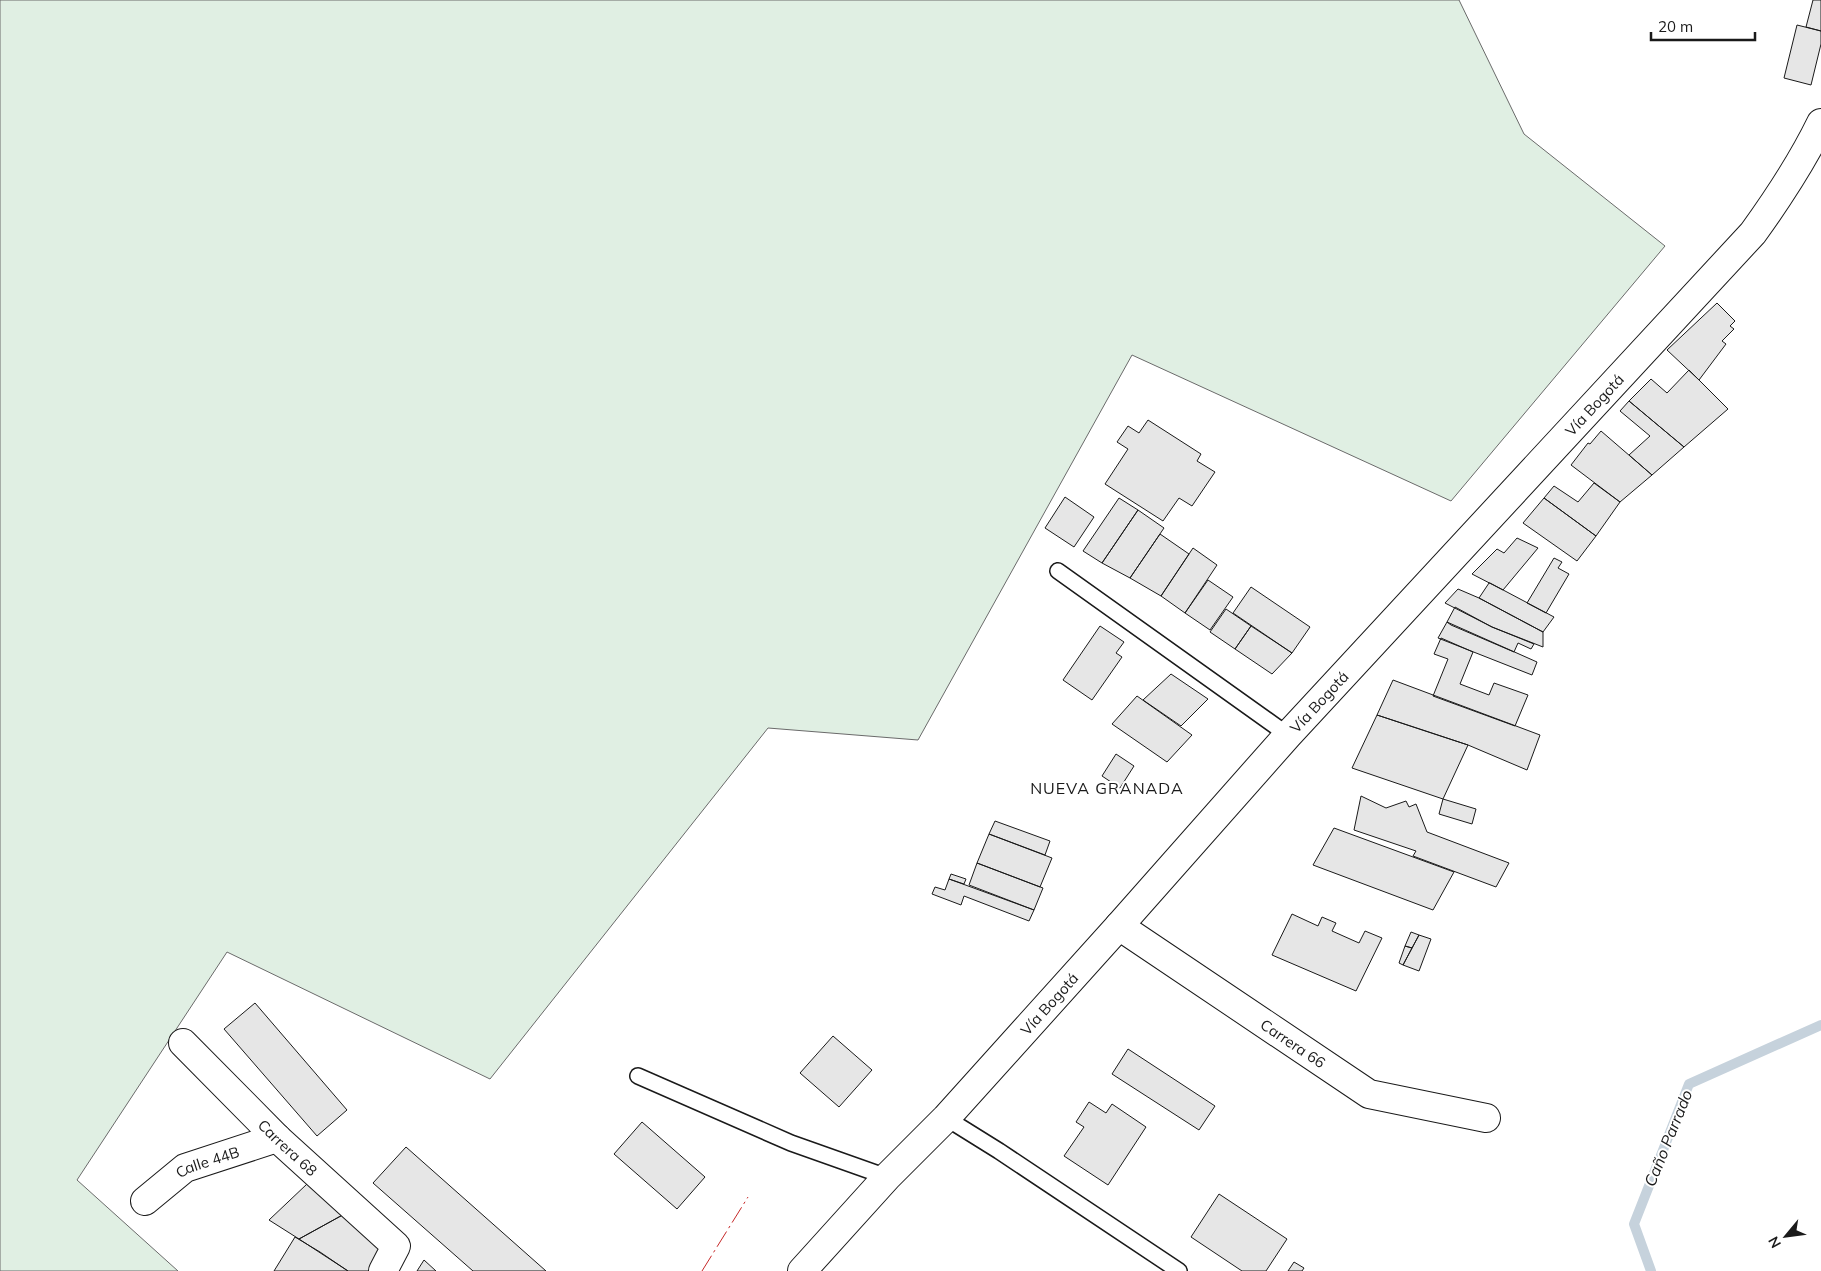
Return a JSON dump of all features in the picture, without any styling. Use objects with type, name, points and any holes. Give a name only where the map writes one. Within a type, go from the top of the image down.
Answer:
[{"type":"main road","name":"Vía Bogotá","points":[[802,1271],[887,1177],[946,1118],[1288,735],[1753,232],[1782,193],[1821,123]]},
{"type":"main road","name":"Carrera 66","points":[[1119,926],[1369,1094],[1486,1118]]},
{"type":"main road","name":"Carrera 68","points":[[183,1043],[277,1138],[396,1246],[383,1271]]},
{"type":"main road","name":"Calle 44B","points":[[145,1201],[185,1168],[277,1138]]},
{"type":"lane","points":[[1058,571],[1288,735]]},
{"type":"lane","points":[[638,1076],[791,1143],[887,1177]]},
{"type":"lane","points":[[946,1118],[999,1151],[1179,1271]]},
{"type":"green space","points":[[0,0],[1459,0],[1524,134],[1665,246],[1451,501],[1132,355],[918,740],[768,728],[490,1079],[227,952],[77,1180],[178,1271],[0,1271]]},
{"type":"building","points":[[1813,0],[1821,0],[1821,31],[1806,27]]},
{"type":"building","points":[[1797,25],[1821,31],[1821,44],[1811,85],[1784,78]]},
{"type":"building","points":[[1717,303],[1735,321],[1730,326],[1734,329],[1722,341],[1726,344],[1699,380],[1667,350]]},
{"type":"building","points":[[1689,370],[1728,409],[1684,447],[1629,401],[1651,379],[1667,393]]},
{"type":"building","points":[[1629,401],[1684,447],[1652,475],[1629,455],[1650,436],[1620,411]]},
{"type":"building","points":[[1148,420],[1201,454],[1197,461],[1215,472],[1192,506],[1179,498],[1163,521],[1105,484],[1128,449],[1117,442],[1128,426],[1139,433]]},
{"type":"building","points":[[1601,431],[1652,475],[1620,502],[1571,465],[1588,443],[1590,444]]},
{"type":"building","points":[[1594,483],[1620,502],[1596,536],[1544,498],[1554,486],[1578,502]]},
{"type":"building","points":[[1065,497],[1094,517],[1074,547],[1045,528]]},
{"type":"building","points":[[1119,498],[1138,510],[1102,563],[1083,551]]},
{"type":"building","points":[[1544,498],[1596,536],[1577,561],[1523,523]]},
{"type":"building","points":[[1138,510],[1164,528],[1130,578],[1102,563]]},
{"type":"building","points":[[1160,534],[1189,554],[1161,596],[1130,578]]},
{"type":"building","points":[[1517,538],[1538,548],[1503,590],[1472,574],[1497,549],[1504,553]]},
{"type":"building","points":[[1193,548],[1217,565],[1185,613],[1161,596]]},
{"type":"building","points":[[1554,558],[1562,562],[1558,568],[1569,574],[1546,613],[1527,603]]},
{"type":"building","points":[[1208,580],[1233,597],[1210,630],[1185,613]]},
{"type":"building","points":[[1489,583],[1554,617],[1543,632],[1479,598]]},
{"type":"building","points":[[1251,587],[1310,627],[1292,653],[1233,613]]},
{"type":"building","points":[[1458,589],[1543,632],[1543,647],[1492,627],[1445,603]]},
{"type":"building","points":[[1455,607],[1492,627],[1534,644],[1531,649],[1518,643],[1514,652],[1451,625],[1447,622]]},
{"type":"building","points":[[1226,609],[1251,626],[1235,649],[1210,632]]},
{"type":"building","points":[[1447,622],[1537,662],[1532,675],[1438,638]]},
{"type":"building","points":[[1100,626],[1124,642],[1116,653],[1122,657],[1092,700],[1063,680]]},
{"type":"building","points":[[1251,626],[1292,653],[1272,674],[1235,649]]},
{"type":"building","points":[[1441,638],[1473,652],[1460,684],[1489,695],[1494,683],[1528,695],[1515,726],[1433,696],[1448,659],[1434,654]]},
{"type":"building","points":[[1171,674],[1208,699],[1181,726],[1143,700]]},
{"type":"building","points":[[1393,680],[1540,735],[1527,770],[1468,745],[1377,715]]},
{"type":"building","points":[[1137,696],[1192,735],[1167,762],[1112,724]]},
{"type":"building","points":[[1377,715],[1468,745],[1443,799],[1352,768]]},
{"type":"building","points":[[1116,754],[1134,766],[1120,788],[1102,776]]},
{"type":"building","points":[[1361,796],[1386,808],[1406,801],[1409,807],[1416,804],[1427,832],[1509,863],[1496,887],[1413,856],[1416,851],[1354,830]]},
{"type":"building","points":[[1443,799],[1476,809],[1472,824],[1439,814]]},
{"type":"building","points":[[995,821],[1050,841],[1045,855],[989,834]]},
{"type":"building","points":[[1334,828],[1454,872],[1433,910],[1313,865]]},
{"type":"building","points":[[989,834],[1052,858],[1040,887],[977,863]]},
{"type":"building","points":[[977,863],[1043,888],[1034,910],[969,885]]},
{"type":"building","points":[[951,874],[966,879],[964,884],[949,879]]},
{"type":"building","points":[[949,879],[1034,910],[1029,921],[964,896],[961,905],[932,894],[935,887],[945,890]]},
{"type":"building","points":[[1292,914],[1318,926],[1322,917],[1336,923],[1332,931],[1359,943],[1365,931],[1382,938],[1356,991],[1272,955]]},
{"type":"building","points":[[1411,932],[1419,935],[1412,948],[1405,946]]},
{"type":"building","points":[[1419,935],[1431,939],[1419,971],[1403,965]]},
{"type":"building","points":[[1405,946],[1412,948],[1403,965],[1399,963]]},
{"type":"building","points":[[255,1003],[347,1110],[317,1136],[224,1029]]},
{"type":"building","points":[[833,1036],[872,1070],[839,1107],[800,1073]]},
{"type":"building","points":[[1128,1049],[1215,1106],[1199,1130],[1112,1074]]},
{"type":"building","points":[[1089,1102],[1106,1113],[1112,1104],[1146,1127],[1108,1185],[1064,1156],[1084,1127],[1076,1122]]},
{"type":"building","points":[[642,1122],[705,1177],[677,1209],[614,1154]]},
{"type":"building","points":[[406,1147],[546,1271],[473,1271],[373,1183]]},
{"type":"building","points":[[307,1184],[348,1212],[299,1239],[269,1220]]},
{"type":"building","points":[[1219,1194],[1287,1239],[1266,1271],[1242,1271],[1191,1237]]},
{"type":"building","points":[[348,1212],[392,1246],[377,1271],[348,1271],[299,1239]]},
{"type":"building","points":[[295,1237],[320,1252],[348,1271],[274,1271]]},
{"type":"building","points":[[424,1260],[436,1271],[417,1271]]},
{"type":"building","points":[[1294,1262],[1304,1268],[1302,1271],[1288,1271]]},
{"type":"waterway","name":"Caño Parrado","points":[[1651,1271],[1634,1224],[1689,1084],[1821,1025]]},
{"type":"power","points":[[702,1271],[748,1197]]},
{"type":"district","name":"NUEVA GRANADA","points":[[1107,788]]}]
